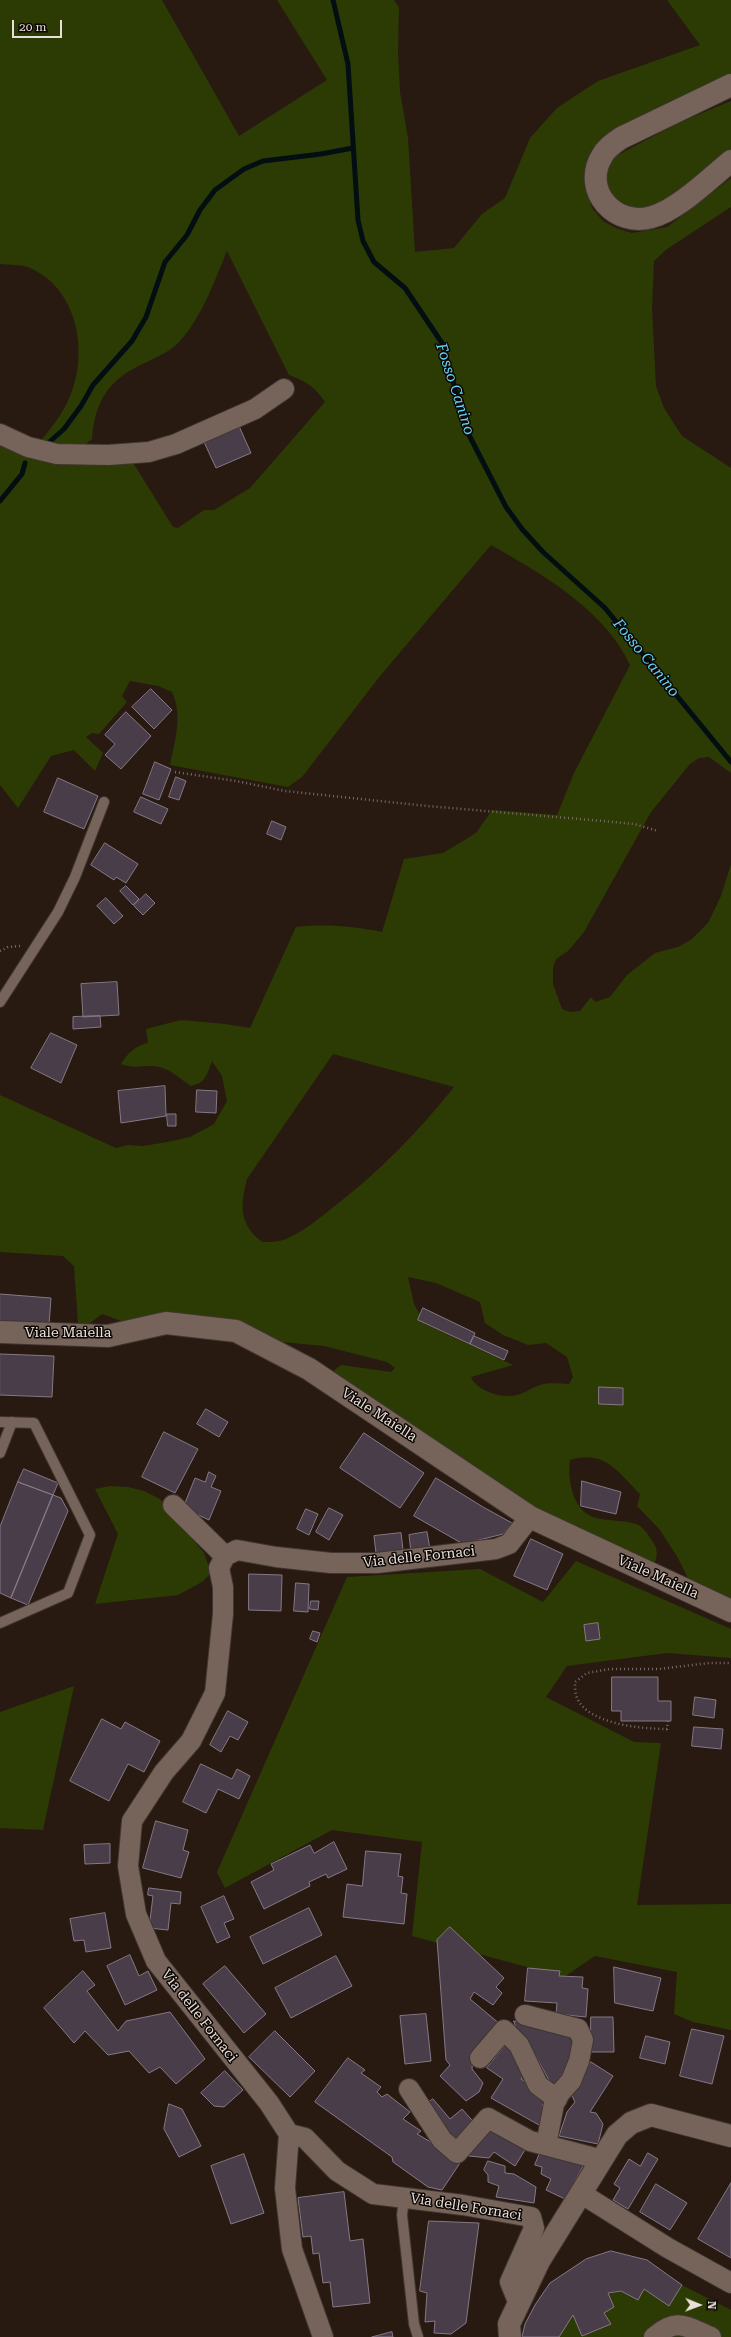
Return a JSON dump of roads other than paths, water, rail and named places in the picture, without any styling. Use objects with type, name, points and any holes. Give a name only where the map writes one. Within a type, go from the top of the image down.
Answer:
[{"type":"main road","points":[[731,85],[622,138],[606,150],[601,157],[596,183],[600,198],[617,215],[638,220],[653,217],[671,208],[731,161]]},
{"type":"main road","name":"Viale Maiella","points":[[0,1332],[108,1336],[166,1323],[236,1331],[309,1370],[530,1517],[731,1611]]},
{"type":"main road","points":[[510,2337],[509,2324],[539,2261],[582,2194],[617,2135],[631,2123],[651,2115],[731,2136]]},
{"type":"street","points":[[0,434],[28,447],[57,454],[108,455],[149,452],[176,444],[255,409],[284,389]]},
{"type":"street","points":[[173,1505],[225,1556]]},
{"type":"street","name":"Via delle Fornaci","points":[[519,2304],[510,2282],[534,2228],[530,2217],[373,2194],[337,2171],[305,2138],[289,2134],[269,2103],[156,1961],[136,1914],[128,1866],[132,1821],[164,1772],[191,1741],[215,1693],[223,1614],[223,1587],[219,1568],[225,1556],[237,1550],[276,1557],[331,1563],[377,1563],[496,1549],[509,1544],[530,1517]]},
{"type":"street","points":[[525,2015],[578,2029],[583,2040],[579,2061],[571,2081],[557,2099],[546,2145]]},
{"type":"street","points":[[480,2058],[504,2030],[519,2045],[538,2084],[557,2099]]},
{"type":"street","points":[[409,2089],[442,2140],[457,2153],[488,2118],[530,2141],[602,2160]]},
{"type":"street","points":[[289,2134],[285,2188],[292,2249],[323,2337]]},
{"type":"street","points":[[582,2194],[668,2248],[731,2283]]},
{"type":"street","points":[[654,2337],[666,2327],[681,2325],[711,2337]]},
{"type":"lane","points":[[0,1002],[32,950],[58,912],[75,878],[104,802]]},
{"type":"lane","points":[[0,1422],[34,1423],[90,1535],[68,1593],[0,1623]]},
{"type":"lane","points":[[0,1453],[12,1422]]},
{"type":"lane","points":[[404,2198],[402,2215],[414,2324],[418,2337]]},
{"type":"waterway","name":"Fosso Canino","points":[[333,0],[348,64],[358,220],[363,241],[374,262],[405,288],[442,343],[468,433],[506,507],[522,529],[543,552],[605,608],[731,762]]},
{"type":"waterway","points":[[47,444],[64,429],[81,406],[93,385],[132,341],[146,317],[165,262],[187,235],[200,210],[215,190],[244,169],[263,161],[321,154],[353,148]]},
{"type":"waterway","points":[[0,501],[22,474],[25,463]]}]
